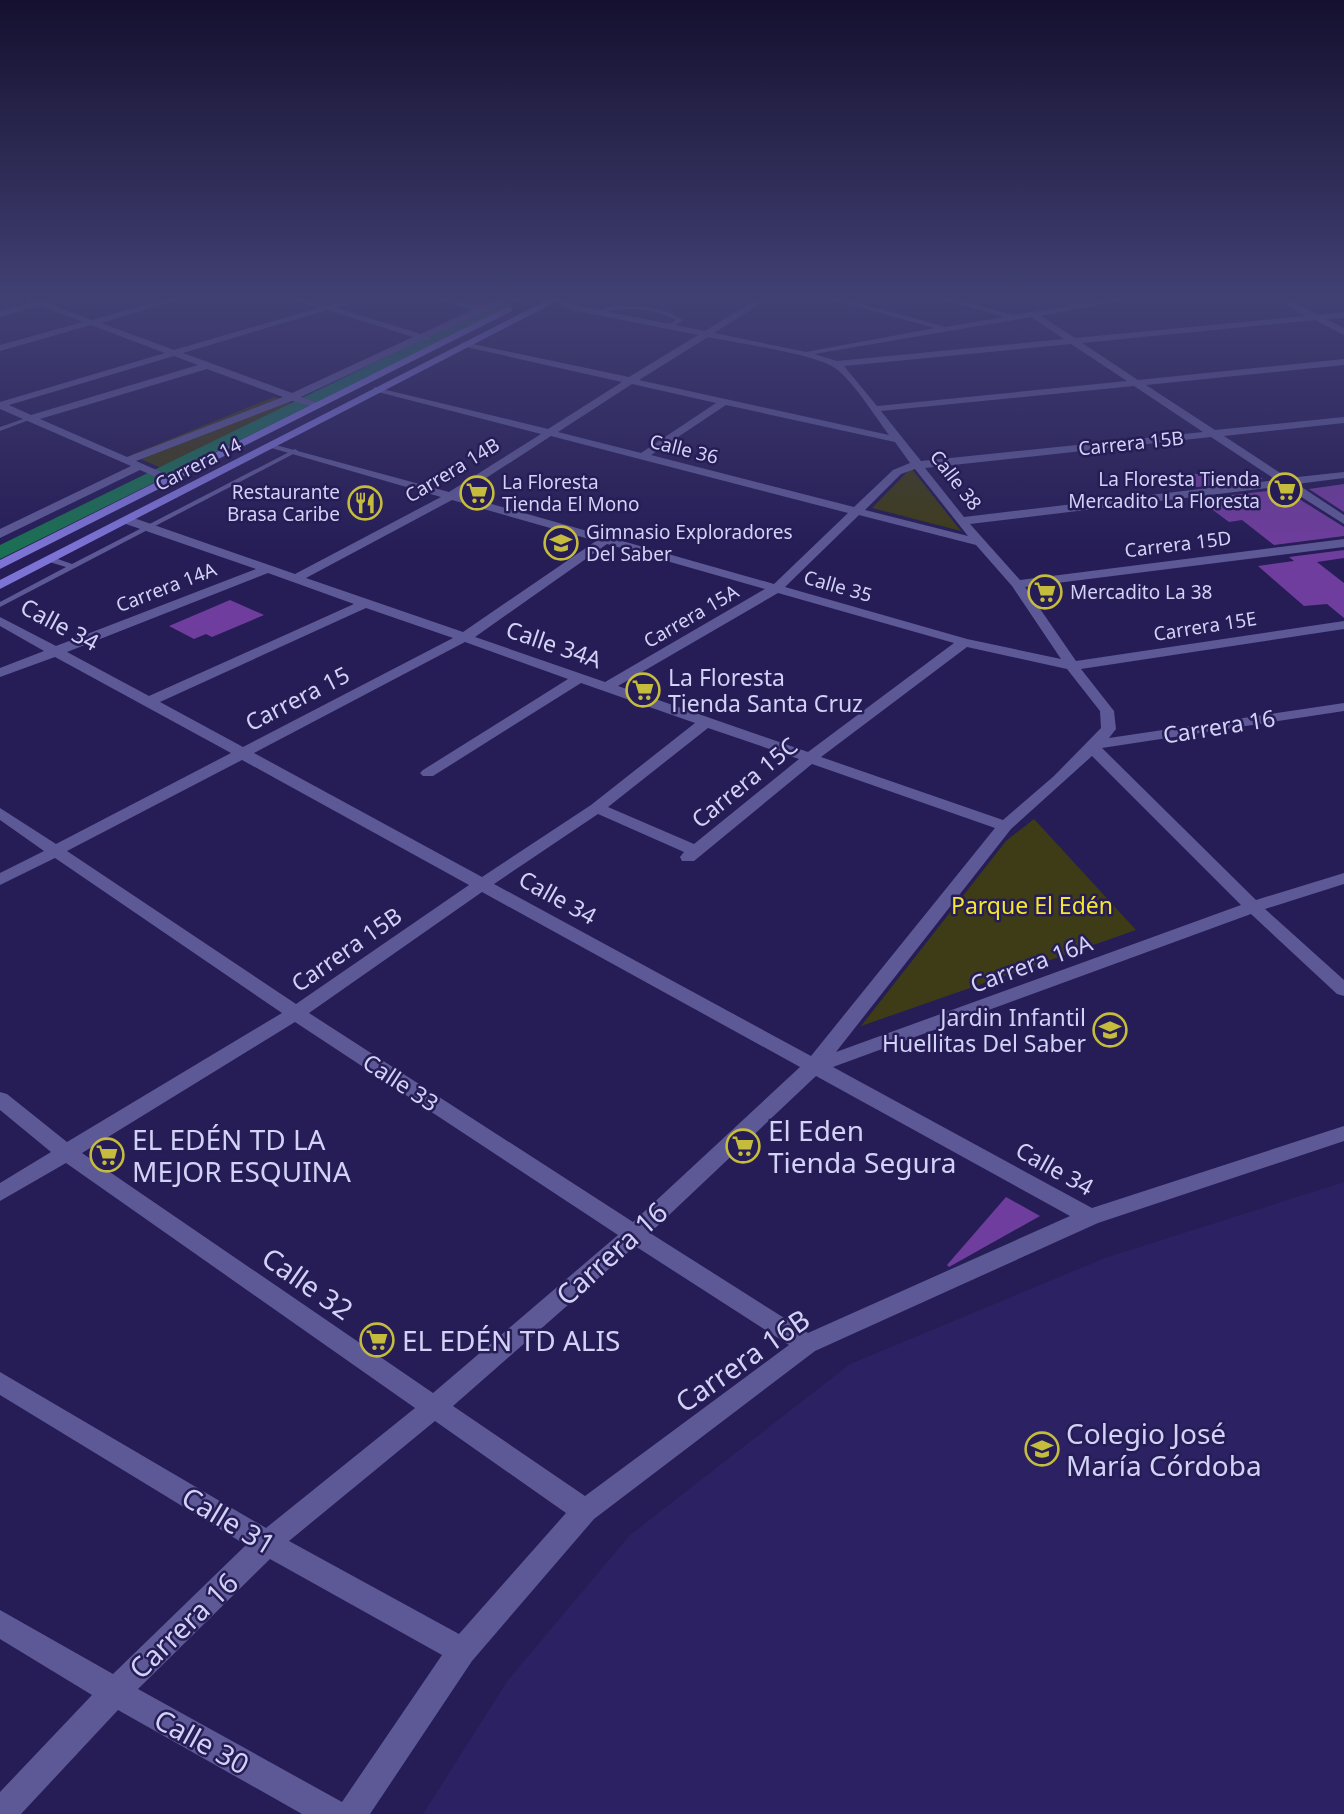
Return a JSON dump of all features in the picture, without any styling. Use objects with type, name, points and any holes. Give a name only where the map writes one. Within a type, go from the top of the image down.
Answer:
[{"type":"main road","name":"Carrera 14","points":[[0,565],[357,382]]},
{"type":"main road","name":"Carrera 14","points":[[0,584],[391,382]]},
{"type":"street","points":[[79,382],[0,405],[6,412],[31,418],[167,478]]},
{"type":"street","points":[[31,418],[153,382]]},
{"type":"street","points":[[249,382],[312,404]]},
{"type":"street","points":[[125,461],[294,398],[328,382]]},
{"type":"street","name":"Carrera 14B","points":[[295,579],[451,496],[630,382]]},
{"type":"street","points":[[634,382],[898,440]]},
{"type":"street","name":"Calle 38","points":[[853,382],[961,521],[1017,584],[1072,666],[1107,711],[1109,729]]},
{"type":"street","points":[[873,409],[1151,382]]},
{"type":"street","points":[[1138,383],[1344,520]]},
{"type":"street","name":"Calle 36","points":[[378,388],[981,543]]},
{"type":"street","points":[[643,456],[724,402]]},
{"type":"street","name":"Carrera 15B","points":[[917,465],[1344,420]]},
{"type":"street","name":"Calle 35","points":[[272,445],[964,642],[1072,666]]},
{"type":"street","name":"Carrera 15A","points":[[607,687],[777,588],[897,472],[917,465]]},
{"type":"street","points":[[0,534],[145,468]]},
{"type":"street","points":[[961,521],[1344,475]]},
{"type":"street","name":"Calle 34A","points":[[127,520],[1005,826]]},
{"type":"street","name":"Carrera 15","points":[[0,880],[464,637],[605,540]]},
{"type":"street","name":"Carrera 15D","points":[[1017,584],[1344,543]]},
{"type":"street","name":"Carrera 14A","points":[[0,673],[267,569]]},
{"type":"street","points":[[148,702],[366,603]]},
{"type":"street","name":"Calle 34","points":[[0,621],[1090,1217]]},
{"type":"street","name":"Carrera 15E","points":[[1072,666],[1344,625]]},
{"type":"street","name":"Carrera 15C","points":[[597,808],[691,854],[810,758],[964,642]]},
{"type":"street","points":[[428,773],[579,678]]},
{"type":"street","name":"Carrera 16","points":[[1094,747],[1344,708]]},
{"type":"street","name":"Carrera 15B","points":[[0,1194],[296,1013],[481,884],[597,808],[706,722]]},
{"type":"street","name":"Carrera 16","points":[[0,1814],[115,1692],[267,1543],[433,1408],[633,1235],[813,1066],[1005,826],[1039,799],[1094,747],[1109,729]]},
{"type":"street","points":[[1094,747],[1252,907],[1344,990]]},
{"type":"street","name":"Calle 33","points":[[0,813],[296,1013],[633,1235],[807,1345]]},
{"type":"street","name":"Carrera 16A","points":[[813,1066],[1171,939],[1252,907],[1344,878]]},
{"type":"street","name":"Calle 32","points":[[0,1099],[65,1152],[585,1511]]},
{"type":"street","name":"Carrera 16B","points":[[352,1814],[461,1651],[585,1511],[807,1345],[1090,1217],[1344,1133]]},
{"type":"street","name":"Calle 31","points":[[0,1382],[267,1543],[461,1651]]},
{"type":"street","name":"Calle 30","points":[[0,1623],[115,1692],[332,1814]]},
{"type":"lane","points":[[0,429],[31,418]]},
{"type":"lane","points":[[0,605],[295,451]]},
{"type":"lane","points":[[214,475],[238,481]]},
{"type":"lane","points":[[49,559],[72,567]]},
{"type":"shaded area","name":"Colegio José María Córdoba","points":[[1344,1182],[1344,1814],[423,1814],[508,1680],[630,1535],[850,1364],[1105,1258]]},
{"type":"green space","points":[[274,397],[301,407],[171,472],[131,455]]},
{"type":"green space","points":[[911,468],[961,531],[872,508]]},
{"type":"green space","name":"Parque El Edén","points":[[1034,819],[1136,930],[861,1026],[1006,841]]},
{"type":"building","points":[[1187,474],[1256,474],[1263,479],[1196,487]]},
{"type":"building","points":[[1344,484],[1344,512],[1309,489]]},
{"type":"building","points":[[1277,490],[1288,492],[1344,527],[1344,536],[1274,545],[1242,520],[1229,522],[1209,507],[1204,498]]},
{"type":"building","points":[[1344,550],[1344,558],[1317,562],[1344,583],[1344,618],[1327,604],[1304,606],[1258,566],[1294,561],[1289,557]]},
{"type":"building","points":[[230,600],[264,615],[212,637],[206,634],[194,639],[169,626]]},
{"type":"building","points":[[1006,1197],[1040,1216],[949,1267],[947,1265]]},
{"type":"waterway","points":[[0,553],[349,382]]},
{"type":"place","name":"La Floresta Tienda Mercadito La Floresta","points":[[1285,490]]},
{"type":"place","name":"La Floresta Tienda El Mono","points":[[477,493]]},
{"type":"place","name":"Restaurante Brasa Caribe","points":[[365,503]]},
{"type":"place","name":"Gimnasio Exploradores Del Saber","points":[[561,543]]},
{"type":"place","name":"Mercadito La 38","points":[[1045,592]]},
{"type":"place","name":"La Floresta Tienda Santa Cruz","points":[[643,690]]},
{"type":"place","name":"Jardin Infantil Huellitas Del Saber","points":[[1110,1030]]},
{"type":"place","name":"El Eden Tienda Segura","points":[[743,1146]]},
{"type":"place","name":"EL EDÉN TD LA MEJOR ESQUINA","points":[[107,1155]]},
{"type":"place","name":"EL EDÉN TD ALIS","points":[[377,1340]]},
{"type":"place","name":"Colegio José María Córdoba","points":[[1042,1449]]}]
